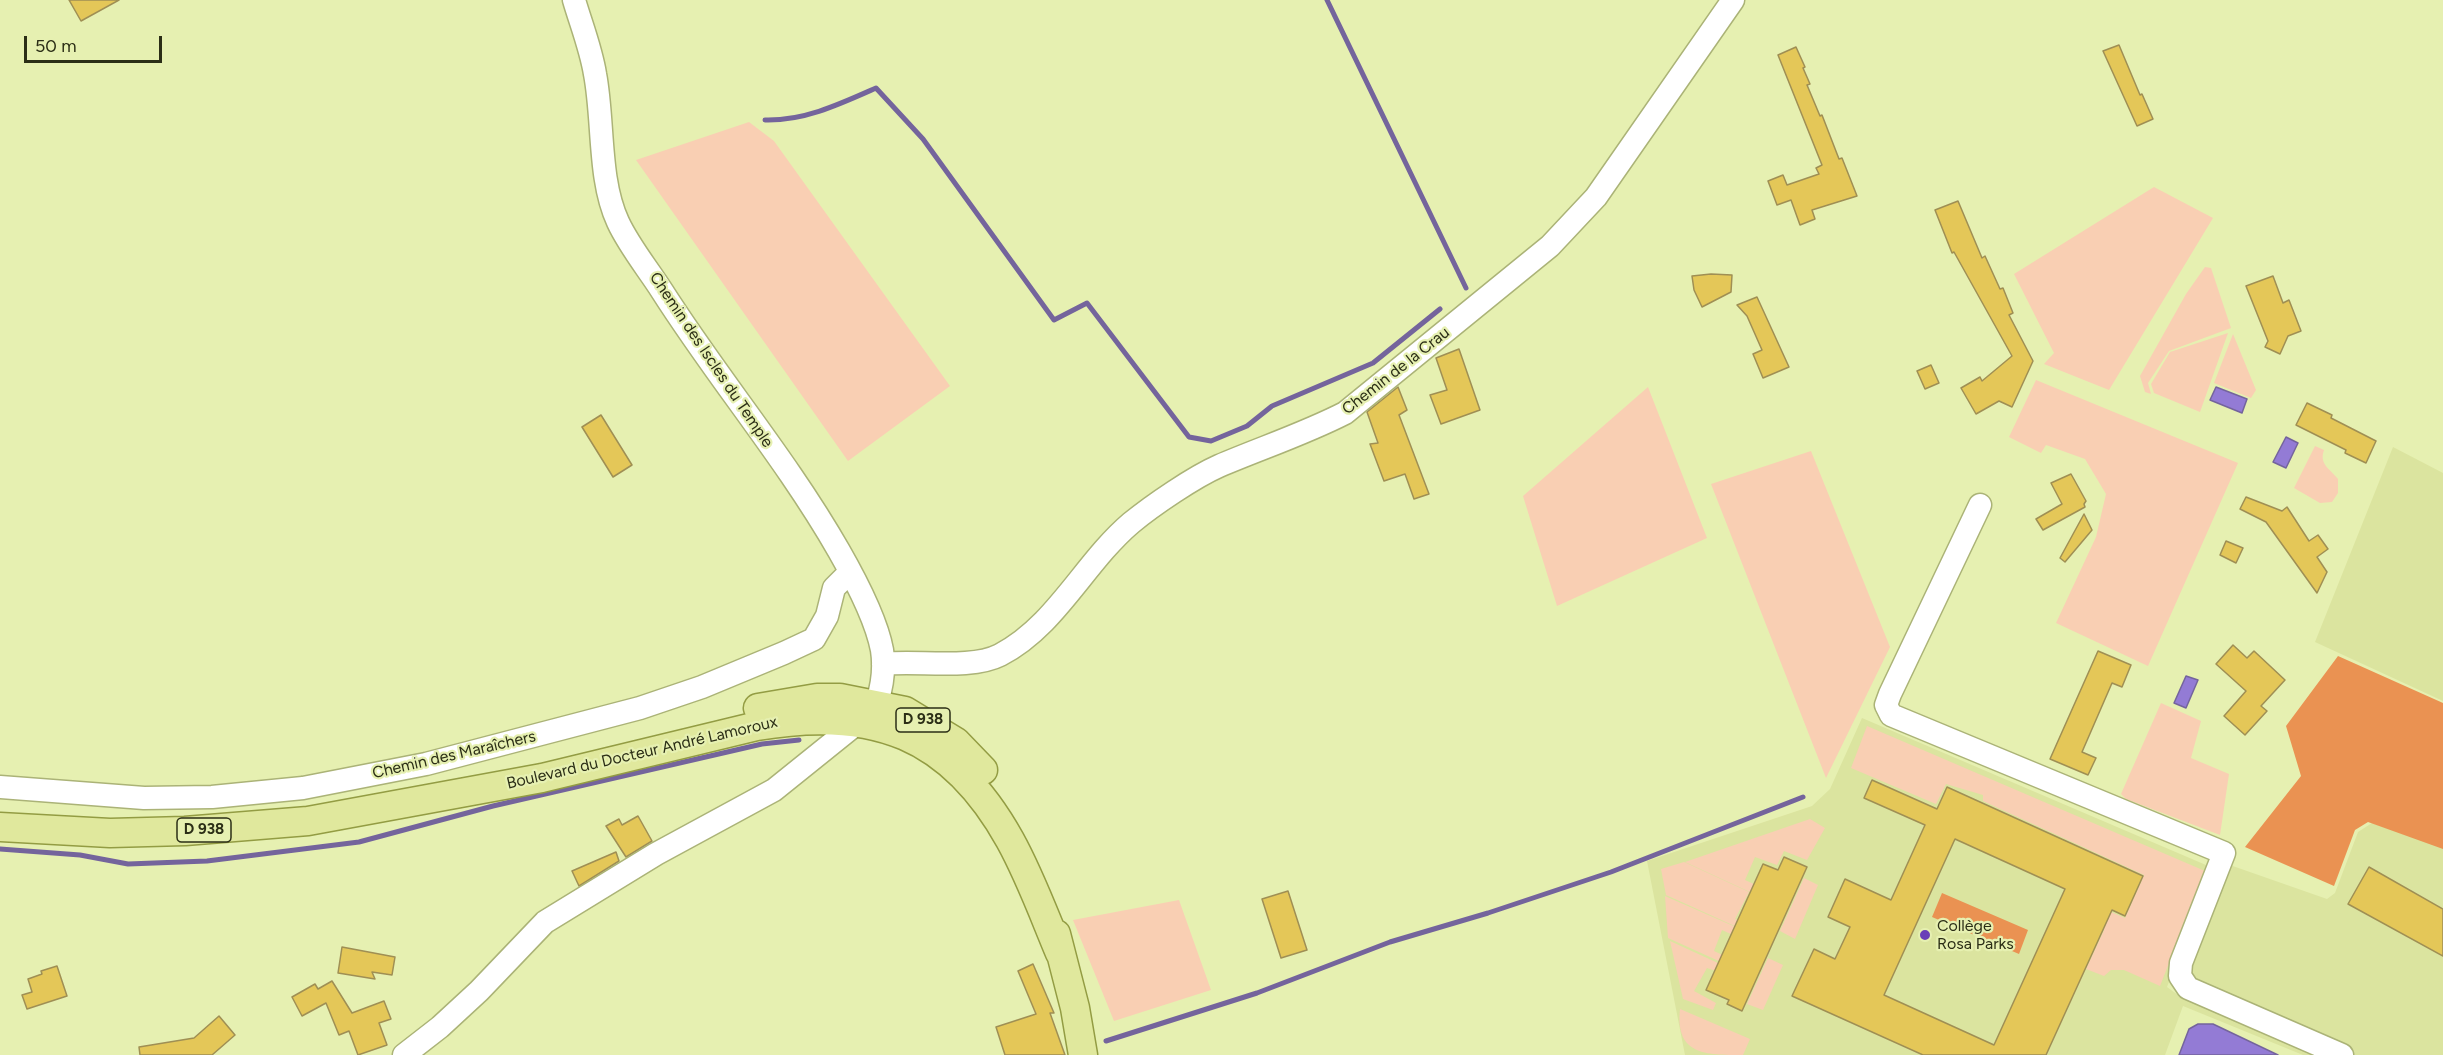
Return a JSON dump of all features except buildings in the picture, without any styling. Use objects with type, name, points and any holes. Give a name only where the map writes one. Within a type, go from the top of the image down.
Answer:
[{"type":"main road","name":"Boulevard du Docteur André Lamoroux","points":[[481,788],[640,738],[737,712],[817,698],[840,698],[867,713],[880,726],[924,745],[948,760],[981,794],[1011,840],[1060,953]]},
{"type":"main road","name":"Boulevard du Docteur André Lamoroux","points":[[0,827],[110,833],[244,828],[308,821],[542,778],[718,735],[789,721],[905,711],[956,742],[996,788],[1022,836],[1039,877],[1060,953]]},
{"type":"main road","name":"D 938","points":[[1060,953],[1075,1008],[1083,1055]]},
{"type":"street","name":"Chemin des Iscles du Temple","points":[[574,0],[595,73],[608,189],[618,222],[680,319],[821,519],[850,572],[878,637],[883,664],[867,713]]},
{"type":"street","name":"Chemin de la Crau","points":[[883,664],[972,661],[999,655],[1036,630],[1112,541],[1154,506],[1217,467],[1314,429],[1345,413],[1550,246],[1596,197],[1732,0]]},
{"type":"street","points":[[1980,506],[1890,694],[1886,705],[1891,715],[2224,853],[2181,963],[2180,976],[2188,988],[2342,1055]]},
{"type":"street","name":"Chemin des Maraîchers","points":[[0,787],[144,798],[212,797],[303,788],[426,764],[640,708],[702,687],[784,653],[814,639],[827,616],[834,588],[850,572]]},
{"type":"street","points":[[404,1055],[440,1028],[545,922],[656,854],[774,790],[867,713]]},
{"type":"shaded area","points":[[749,122],[774,141],[950,386],[848,461],[636,160]]},
{"type":"shaded area","points":[[2154,187],[2213,218],[2109,390],[2044,364],[2054,353],[2014,274]]},
{"type":"shaded area","points":[[2205,267],[2211,268],[2231,328],[2169,351],[2148,383],[2151,394],[2145,392],[2140,376],[2186,294]]},
{"type":"shaded area","points":[[2228,333],[2200,412],[2154,393],[2151,384],[2170,352]]},
{"type":"shaded area","points":[[2233,334],[2256,390],[2251,398],[2214,383]]},
{"type":"shaded area","points":[[2036,380],[2238,463],[2148,666],[2056,623],[2096,537],[2106,494],[2085,459],[2046,445],[2041,453],[2009,437]]},
{"type":"shaded area","points":[[1648,387],[1707,538],[1557,606],[1523,496]]},
{"type":"shaded area","points":[[2216,387],[2247,399],[2242,413],[2210,400]]},
{"type":"shaded area","points":[[2286,437],[2298,443],[2286,468],[2273,462]]},
{"type":"shaded area","points":[[2315,446],[2324,450],[2324,462],[2338,479],[2338,493],[2332,502],[2320,503],[2294,488]]},
{"type":"shaded area","points":[[2393,447],[2443,473],[2443,701],[2315,642]]},
{"type":"shaded area","points":[[1811,451],[1890,647],[1826,778],[1711,484]]},
{"type":"shaded area","points":[[2338,656],[2443,703],[2443,849],[2368,822],[2355,830],[2334,886],[2245,847],[2301,776],[2286,726]]},
{"type":"shaded area","points":[[2186,676],[2198,680],[2186,708],[2174,703]]},
{"type":"shaded area","points":[[2161,703],[2201,721],[2191,758],[2229,774],[2220,835],[2126,799],[2121,794]]},
{"type":"shaded area","name":"Collège Rosa Parks","points":[[1862,718],[2213,868],[2167,987],[2178,995],[2227,864],[2327,899],[2335,893],[2358,832],[2372,823],[2443,848],[2443,1055],[2303,1055],[2183,1006],[2165,1055],[1685,1055],[1647,861],[1812,806],[1830,789]]},
{"type":"shaded area","points":[[1867,726],[2205,871],[2160,986],[2124,970],[2111,970],[2104,976],[2086,969],[2104,930],[2094,926],[2102,908],[2125,918],[2144,875],[1983,801],[1983,795],[1946,784],[1936,804],[1851,768]]},
{"type":"shaded area","points":[[1810,819],[1825,828],[1807,860],[1784,851],[1777,865],[1755,857],[1745,880],[1767,890],[1763,898],[1685,862]]},
{"type":"shaded area","points":[[1684,862],[1749,892],[1735,919],[1751,926],[1748,932],[1666,895],[1661,869]]},
{"type":"shaded area","points":[[1804,878],[1818,885],[1795,939],[1780,931]]},
{"type":"shaded area","points":[[1942,893],[2028,930],[2019,954],[1932,917]]},
{"type":"shaded area","points":[[1665,896],[1747,932],[1744,940],[1722,930],[1714,951],[1735,961],[1732,967],[1668,938]]},
{"type":"shaded area","points":[[1179,900],[1211,990],[1114,1021],[1073,920]]},
{"type":"shaded area","points":[[1670,941],[1731,969],[1728,975],[1707,968],[1694,991],[1716,1003],[1713,1010],[1683,999]]},
{"type":"shaded area","points":[[1768,958],[1783,965],[1763,1010],[1747,1004]]},
{"type":"shaded area","points":[[1680,1009],[1750,1039],[1743,1055],[1705,1053],[1688,1044],[1682,1036]]},
{"type":"shaded area","points":[[2198,1024],[2213,1024],[2278,1055],[2179,1055],[2189,1029]]},
{"type":"waterway","points":[[1327,0],[1466,288]]},
{"type":"waterway","points":[[765,120],[808,115],[876,88],[923,139],[1054,320],[1087,303],[1189,437],[1211,441],[1247,426],[1272,406],[1373,363],[1440,309]]},
{"type":"waterway","points":[[0,849],[80,855],[128,864],[207,861],[359,842],[493,806],[762,744],[799,740]]},
{"type":"waterway","points":[[1106,1041],[1257,993],[1390,942],[1488,913],[1611,872],[1803,797]]},
{"type":"place","name":"Collège Rosa Parks","points":[[1925,935]]}]
